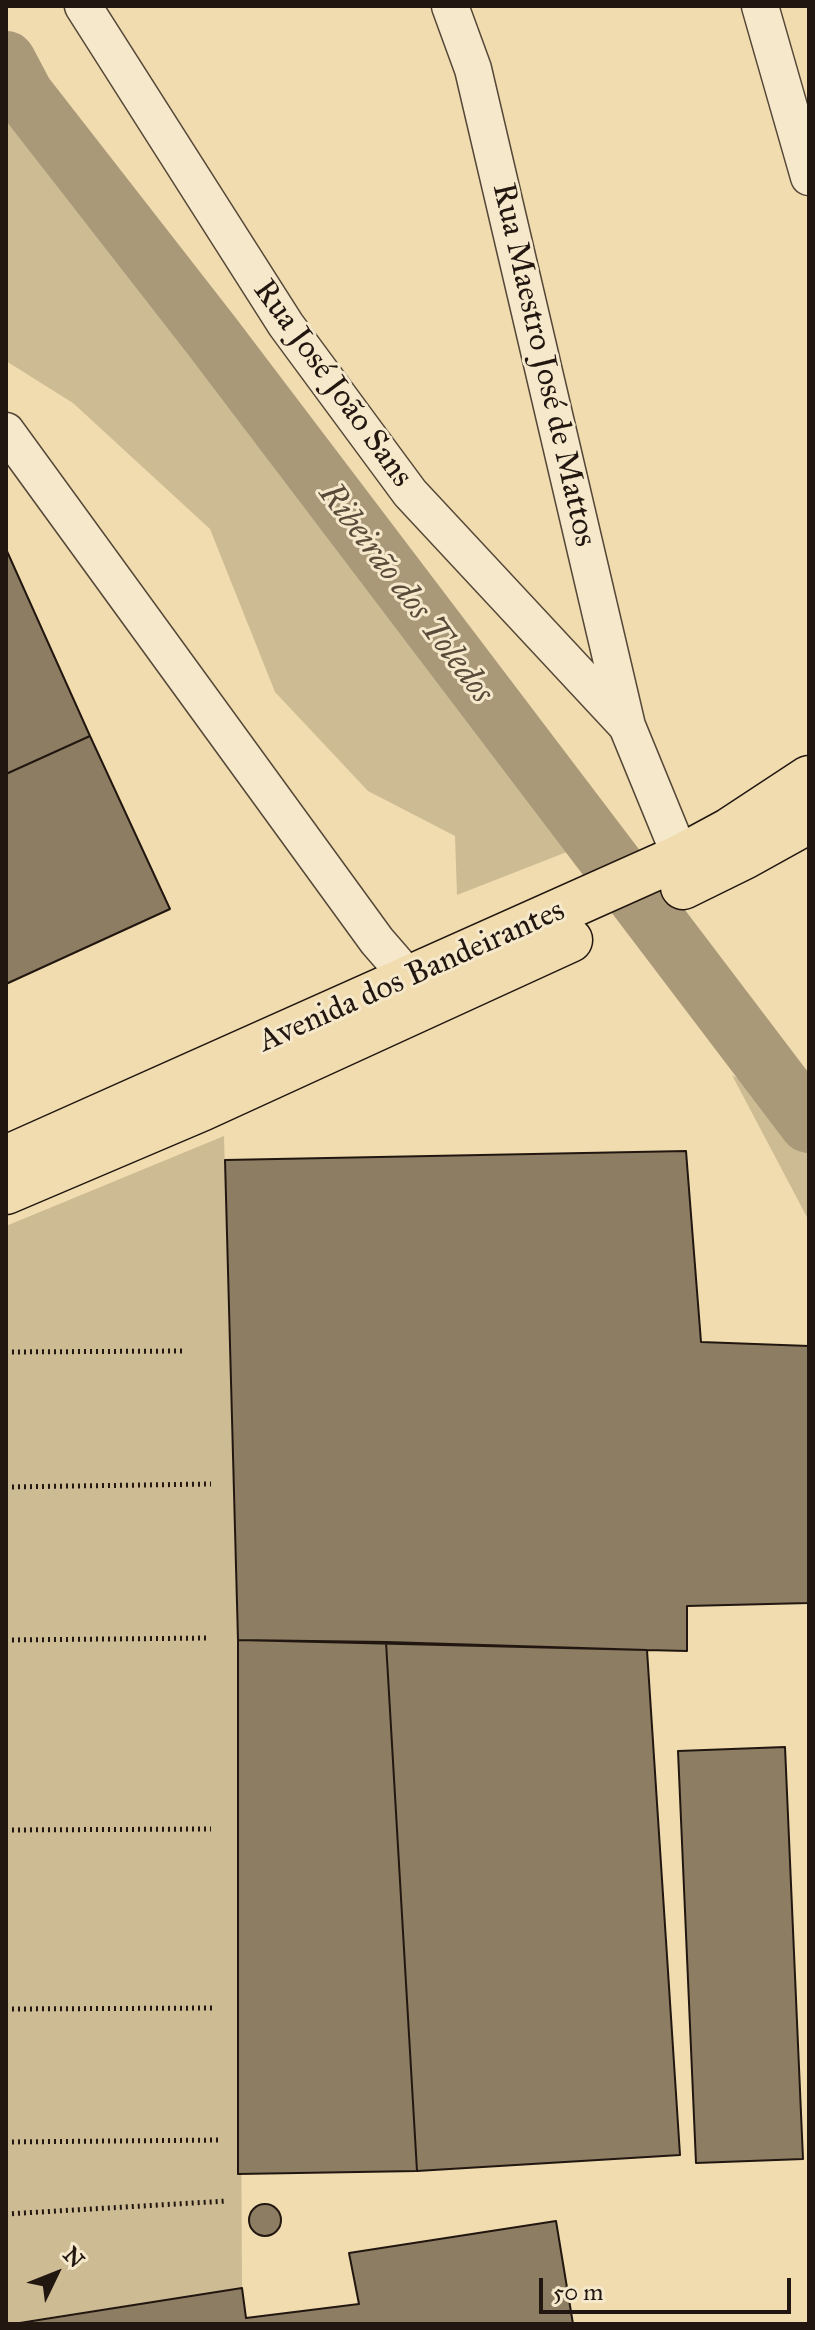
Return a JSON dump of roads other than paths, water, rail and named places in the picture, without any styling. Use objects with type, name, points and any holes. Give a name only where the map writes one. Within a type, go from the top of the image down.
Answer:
[{"type":"main road","name":"Avenida dos Bandeirantes","points":[[686,870],[730,830],[809,778]]},
{"type":"main road","name":"Avenida dos Bandeirantes","points":[[6,1192],[201,1109],[645,888],[809,821]]},
{"type":"main road","name":"Avenida dos Bandeirantes","points":[[6,1158],[410,979],[589,915]]},
{"type":"street","name":"Rua José João Sans","points":[[83,6],[286,325],[410,493],[627,726]]},
{"type":"street","name":"Rua Maestro José de Mattos","points":[[450,6],[473,69],[627,726]]},
{"type":"street","points":[[760,6],[809,177]]},
{"type":"street","points":[[6,431],[377,941],[410,979]]},
{"type":"street","points":[[627,726],[686,870]]},
{"type":"waterway","name":"Ribeirão dos Toledos","points":[[6,61],[24,95],[211,335],[809,1123]]}]
